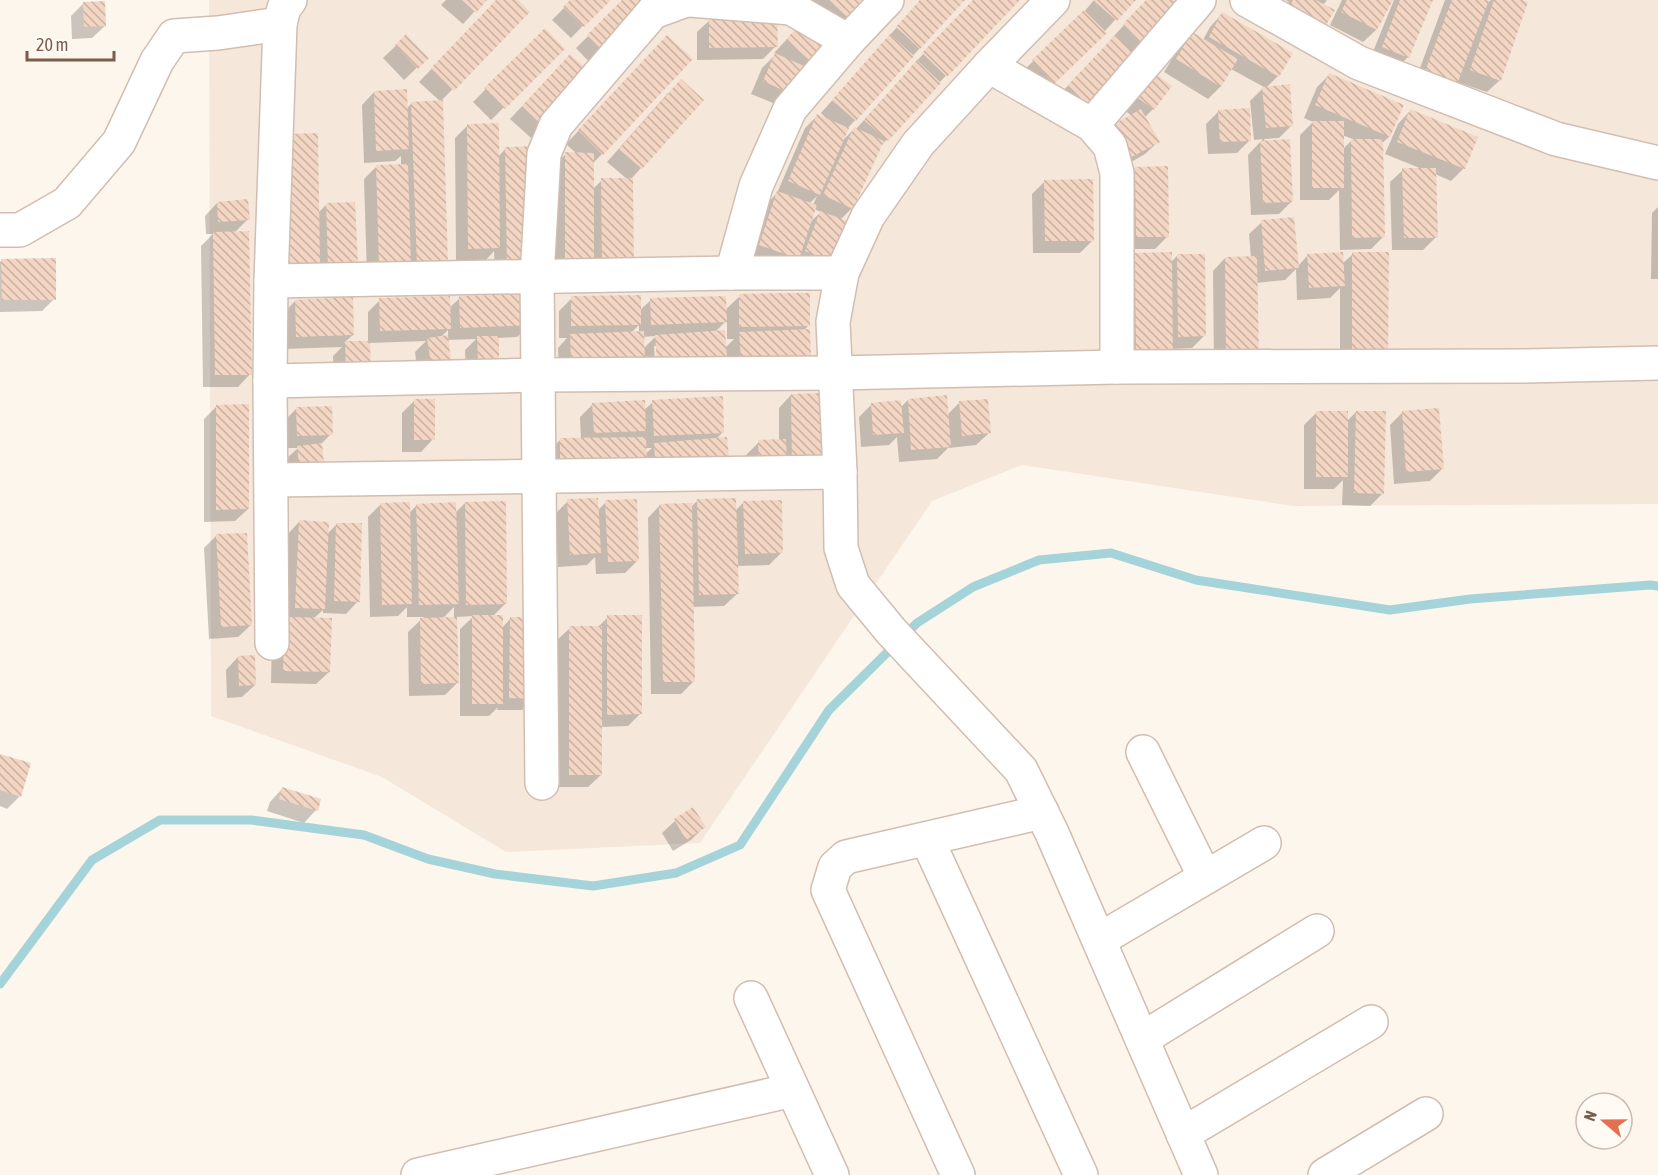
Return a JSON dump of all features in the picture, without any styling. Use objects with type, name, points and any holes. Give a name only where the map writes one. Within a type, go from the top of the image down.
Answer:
[{"type":"street","points":[[542,783],[537,277],[543,154],[556,125],[653,12],[688,0],[791,8],[848,41]]},
{"type":"street","points":[[732,273],[756,186],[790,109],[848,41],[887,0]]},
{"type":"street","points":[[1053,0],[918,144],[868,216],[842,273],[833,322],[841,548],[853,585],[901,643],[1021,770],[1201,1175]]},
{"type":"street","points":[[1092,125],[1199,0]]},
{"type":"street","points":[[1247,0],[1359,63],[1556,139],[1658,163]]},
{"type":"street","points":[[0,230],[20,230],[68,203],[119,142],[157,61],[174,36],[218,33],[285,12],[271,281],[272,643]]},
{"type":"street","points":[[989,66],[1092,125],[1110,146],[1117,173],[1117,367]]},
{"type":"street","points":[[271,281],[842,273]]},
{"type":"street","points":[[270,381],[539,375],[836,374],[1117,367],[1525,366],[1658,363]]},
{"type":"street","points":[[271,480],[840,472]]},
{"type":"street","points":[[1143,752],[1205,877]]},
{"type":"street","points":[[958,1175],[828,890],[835,867],[846,857],[1042,813]]},
{"type":"street","points":[[927,839],[1081,1175]]},
{"type":"street","points":[[1098,940],[1264,843]]},
{"type":"street","points":[[1142,1039],[1317,931]]},
{"type":"street","points":[[752,998],[832,1175]]},
{"type":"street","points":[[1183,1134],[1371,1022]]},
{"type":"street","points":[[418,1175],[793,1090]]},
{"type":"street","points":[[1325,1175],[1426,1114]]},
{"type":"shaded area","points":[[209,0],[1658,0],[1658,504],[1293,506],[1022,465],[932,501],[700,843],[506,852],[382,777],[211,716]]},
{"type":"building","points":[[462,0],[487,0],[476,13]]},
{"type":"building","points":[[496,0],[518,0],[530,12],[454,91],[431,68]]},
{"type":"building","points":[[570,0],[611,0],[584,27],[563,7]]},
{"type":"building","points":[[622,0],[663,0],[607,55],[587,35]]},
{"type":"building","points":[[829,0],[876,0],[854,23]]},
{"type":"building","points":[[920,0],[965,0],[920,49],[896,27]]},
{"type":"building","points":[[973,0],[1020,0],[947,77],[922,53]]},
{"type":"building","points":[[1093,0],[1136,0],[1117,21]]},
{"type":"building","points":[[1146,0],[1173,0],[1180,6],[1144,45],[1123,24]]},
{"type":"building","points":[[1293,0],[1316,0],[1335,10],[1326,25],[1290,6]]},
{"type":"building","points":[[1347,0],[1393,0],[1377,30],[1341,12]]},
{"type":"building","points":[[1400,0],[1433,0],[1409,58],[1382,47]]},
{"type":"building","points":[[1452,0],[1489,0],[1456,87],[1424,74]]},
{"type":"building","points":[[1494,0],[1528,2],[1501,81],[1470,70]]},
{"type":"building","points":[[105,1],[106,26],[84,27],[83,2]]},
{"type":"building","points":[[1084,10],[1107,33],[1054,84],[1032,60]]},
{"type":"building","points":[[1222,12],[1293,53],[1279,77],[1209,37]]},
{"type":"building","points":[[777,16],[778,47],[709,48],[709,18]]},
{"type":"building","points":[[803,19],[832,44],[814,64],[786,40]]},
{"type":"building","points":[[545,28],[565,49],[505,109],[484,88]]},
{"type":"building","points":[[1192,32],[1238,59],[1221,87],[1176,59]]},
{"type":"building","points":[[406,34],[429,58],[418,69],[395,45]]},
{"type":"building","points":[[890,34],[914,56],[856,121],[832,100]]},
{"type":"building","points":[[667,35],[693,59],[603,155],[578,130]]},
{"type":"building","points":[[1115,35],[1134,54],[1087,104],[1068,85]]},
{"type":"building","points":[[775,53],[804,66],[791,94],[763,81]]},
{"type":"building","points":[[570,54],[593,75],[544,127],[522,106]]},
{"type":"building","points":[[917,60],[941,83],[888,141],[864,120]]},
{"type":"building","points":[[1148,68],[1172,86],[1154,110],[1130,92]]},
{"type":"building","points":[[1329,73],[1404,105],[1390,137],[1315,105]]},
{"type":"building","points":[[681,79],[704,100],[642,169],[619,149]]},
{"type":"building","points":[[1290,84],[1293,126],[1266,128],[1262,87]]},
{"type":"building","points":[[407,89],[409,149],[376,151],[374,91]]},
{"type":"building","points":[[443,100],[448,265],[417,266],[411,102]]},
{"type":"building","points":[[1250,108],[1251,141],[1220,142],[1218,110]]},
{"type":"building","points":[[1141,109],[1160,142],[1132,157],[1114,124]]},
{"type":"building","points":[[1410,109],[1478,137],[1465,169],[1397,142]]},
{"type":"building","points":[[817,114],[849,128],[820,195],[788,181]]},
{"type":"building","points":[[1312,121],[1344,121],[1344,188],[1312,188]]},
{"type":"building","points":[[499,123],[500,248],[468,249],[467,124]]},
{"type":"building","points":[[854,127],[884,141],[853,209],[823,195]]},
{"type":"building","points":[[318,133],[320,265],[289,265],[287,134]]},
{"type":"building","points":[[1290,139],[1293,202],[1263,203],[1260,141]]},
{"type":"building","points":[[1351,139],[1383,139],[1385,237],[1352,238]]},
{"type":"building","points":[[535,146],[536,266],[507,266],[505,147]]},
{"type":"building","points":[[565,152],[594,153],[594,264],[565,263]]},
{"type":"building","points":[[408,164],[411,263],[379,264],[376,165]]},
{"type":"building","points":[[1168,166],[1169,237],[1136,237],[1135,167]]},
{"type":"building","points":[[1402,168],[1436,168],[1438,238],[1404,238]]},
{"type":"building","points":[[601,178],[633,178],[634,263],[602,263]]},
{"type":"building","points":[[1093,179],[1094,241],[1045,241],[1044,180]]},
{"type":"building","points":[[777,191],[817,205],[799,259],[759,245]]},
{"type":"building","points":[[248,199],[250,220],[218,222],[217,202]]},
{"type":"building","points":[[355,202],[358,266],[328,267],[326,203]]},
{"type":"building","points":[[820,211],[848,221],[834,262],[805,251]]},
{"type":"building","points":[[1294,217],[1299,268],[1265,271],[1261,220]]},
{"type":"building","points":[[249,231],[252,375],[215,375],[213,232]]},
{"type":"building","points":[[1172,252],[1173,361],[1136,361],[1135,253]]},
{"type":"building","points":[[1343,252],[1345,286],[1309,288],[1307,254]]},
{"type":"building","points":[[1352,252],[1389,252],[1388,354],[1352,354]]},
{"type":"building","points":[[1177,254],[1205,254],[1206,336],[1178,337]]},
{"type":"building","points":[[1257,256],[1259,354],[1226,355],[1225,257]]},
{"type":"building","points":[[56,258],[56,300],[2,300],[1,259]]},
{"type":"building","points":[[810,293],[810,326],[739,327],[739,294]]},
{"type":"building","points":[[530,294],[532,325],[460,328],[459,296]]},
{"type":"building","points":[[641,295],[641,325],[571,326],[571,296]]},
{"type":"building","points":[[450,296],[451,329],[380,331],[379,298]]},
{"type":"building","points":[[726,296],[727,322],[651,325],[650,298]]},
{"type":"building","points":[[353,297],[354,335],[296,337],[295,300]]},
{"type":"building","points":[[810,329],[811,356],[741,359],[739,332]]},
{"type":"building","points":[[725,330],[727,358],[657,363],[655,335]]},
{"type":"building","points":[[644,331],[645,363],[571,366],[570,334]]},
{"type":"building","points":[[448,335],[451,362],[431,365],[427,338]]},
{"type":"building","points":[[477,336],[499,336],[499,363],[478,363]]},
{"type":"building","points":[[345,341],[370,341],[371,369],[346,370]]},
{"type":"building","points":[[826,393],[827,466],[792,467],[791,394]]},
{"type":"building","points":[[947,395],[951,447],[911,450],[908,399]]},
{"type":"building","points":[[723,396],[724,433],[654,436],[652,400]]},
{"type":"building","points":[[414,399],[435,399],[435,440],[414,440]]},
{"type":"building","points":[[988,399],[991,433],[962,436],[959,401]]},
{"type":"building","points":[[645,400],[646,431],[594,433],[592,403]]},
{"type":"building","points":[[901,400],[904,433],[873,435],[871,403]]},
{"type":"building","points":[[249,404],[249,509],[216,510],[216,405]]},
{"type":"building","points":[[332,406],[333,435],[297,436],[296,407]]},
{"type":"building","points":[[1439,408],[1444,469],[1406,472],[1402,411]]},
{"type":"building","points":[[1316,411],[1348,411],[1348,477],[1316,477]]},
{"type":"building","points":[[1356,411],[1386,411],[1384,494],[1354,493]]},
{"type":"building","points":[[646,437],[647,471],[560,472],[560,438]]},
{"type":"building","points":[[727,437],[730,467],[656,473],[654,443]]},
{"type":"building","points":[[786,439],[787,467],[759,469],[758,440]]},
{"type":"building","points":[[322,443],[325,473],[300,476],[297,446]]},
{"type":"building","points":[[598,498],[601,553],[570,555],[567,499]]},
{"type":"building","points":[[736,498],[739,594],[699,595],[697,499]]},
{"type":"building","points":[[637,499],[639,561],[608,562],[605,500]]},
{"type":"building","points":[[782,500],[783,553],[745,554],[743,501]]},
{"type":"building","points":[[506,501],[507,604],[466,605],[465,502]]},
{"type":"building","points":[[410,502],[412,604],[382,605],[380,503]]},
{"type":"building","points":[[456,502],[459,604],[419,605],[416,504]]},
{"type":"building","points":[[692,503],[695,682],[663,682],[659,504]]},
{"type":"building","points":[[299,520],[329,522],[325,609],[295,608]]},
{"type":"building","points":[[336,523],[362,523],[360,602],[334,601]]},
{"type":"building","points":[[247,533],[252,625],[221,627],[216,534]]},
{"type":"building","points":[[472,615],[503,615],[503,704],[472,704]]},
{"type":"building","points":[[607,615],[642,615],[642,714],[607,715]]},
{"type":"building","points":[[284,617],[332,618],[330,672],[283,671]]},
{"type":"building","points":[[457,617],[459,683],[421,684],[420,618]]},
{"type":"building","points":[[510,617],[537,617],[536,699],[509,698]]},
{"type":"building","points":[[569,626],[602,626],[602,775],[569,775]]},
{"type":"building","points":[[255,655],[256,685],[239,686],[238,656]]},
{"type":"building","points":[[0,754],[31,763],[21,797],[0,790]]},
{"type":"building","points":[[282,787],[321,799],[318,811],[279,799]]},
{"type":"building","points":[[693,807],[706,827],[686,840],[674,819]]},
{"type":"waterway","points":[[0,984],[92,860],[160,820],[251,820],[364,835],[428,859],[495,874],[593,886],[676,873],[740,845],[829,710],[917,623],[973,587],[1039,560],[1111,553],[1196,580],[1390,610],[1470,599],[1658,586]]}]
